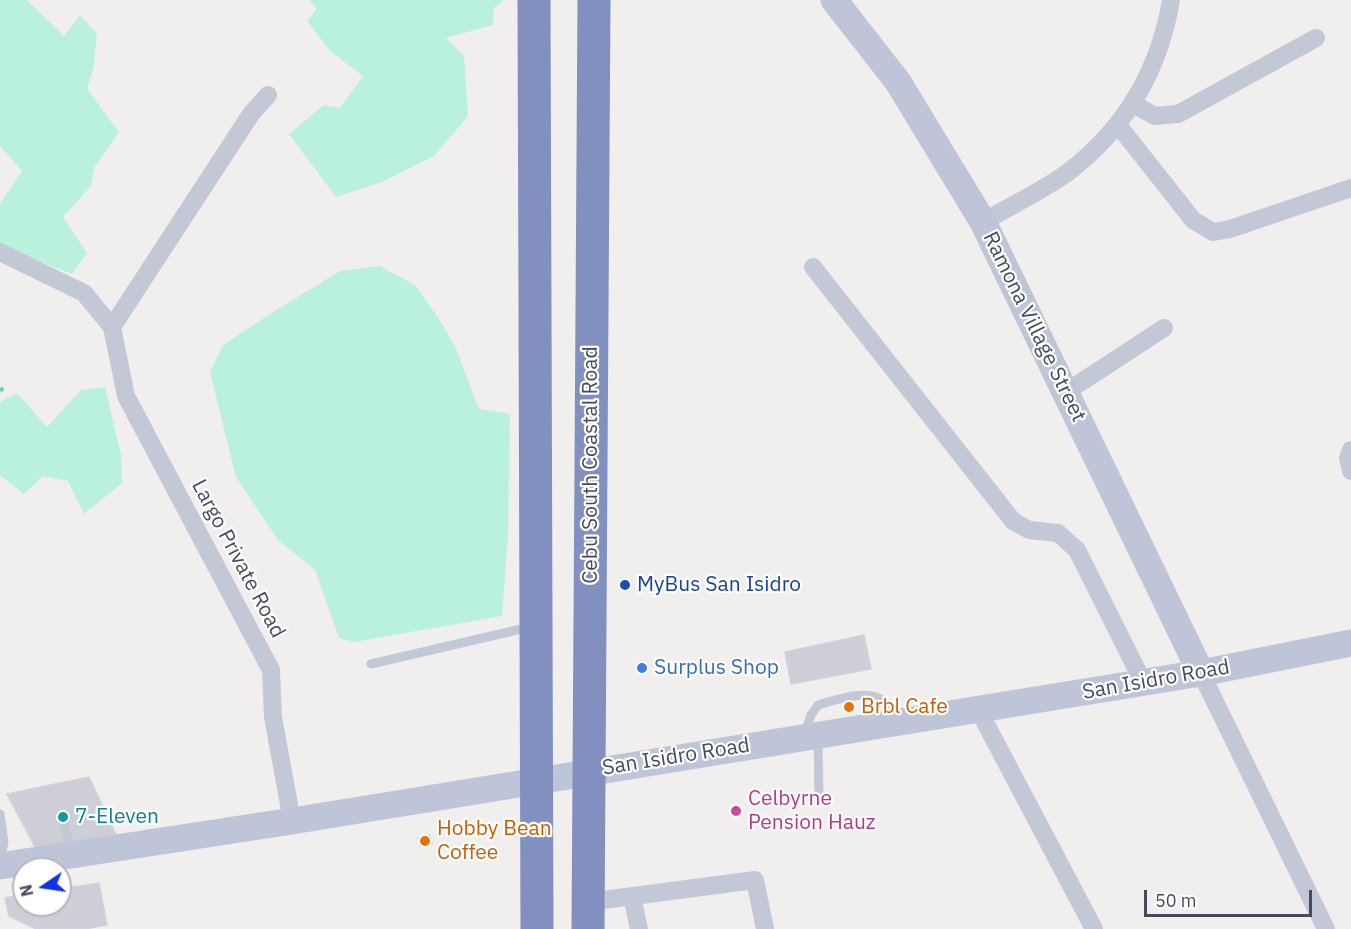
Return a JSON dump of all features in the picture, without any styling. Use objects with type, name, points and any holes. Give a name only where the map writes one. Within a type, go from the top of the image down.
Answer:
[{"type":"highway","points":[[534,0],[537,929]]},
{"type":"highway","name":"Cebu South Coastal Road","points":[[588,915],[594,0]]},
{"type":"street","name":"Ramona Village Street","points":[[834,0],[898,82],[983,222],[1201,673]]},
{"type":"street","points":[[983,222],[1066,173],[1118,125],[1155,63],[1166,5]]},
{"type":"street","points":[[1132,104],[1155,116],[1178,114],[1316,38]]},
{"type":"street","points":[[112,327],[250,114],[268,95]]},
{"type":"street","points":[[1118,125],[1193,220],[1213,232],[1230,230],[1351,188]]},
{"type":"street","name":"Largo Private Road","points":[[0,252],[84,293],[112,327],[126,396],[271,669],[273,717],[292,821]]},
{"type":"street","points":[[813,267],[1013,521],[1029,530],[1058,533],[1077,550],[1143,682]]},
{"type":"street","points":[[1066,392],[1164,328]]},
{"type":"street","points":[[1351,450],[1348,458],[1351,471]]},
{"type":"street","name":"San Isidro Road","points":[[0,866],[292,821],[1201,673],[1351,643]]},
{"type":"street","points":[[1201,673],[1326,929]]},
{"type":"street","points":[[978,709],[1094,929]]},
{"type":"street","points":[[588,915],[632,896],[755,880],[765,929]]},
{"type":"street","points":[[632,896],[639,929]]},
{"type":"lane","points":[[371,664],[536,626]]},
{"type":"lane","points":[[811,736],[819,798]]},
{"type":"lane","points":[[0,814],[4,842],[0,861]]},
{"type":"lane","points":[[64,822],[72,855]]},
{"type":"path","points":[[0,391],[5,387]]},
{"type":"green space","points":[[0,0],[27,0],[64,36],[80,15],[97,34],[93,69],[87,89],[119,132],[94,168],[91,186],[63,217],[87,253],[72,274],[0,246],[0,204],[22,171],[0,146]]},
{"type":"green space","points":[[309,0],[504,0],[494,8],[493,25],[446,38],[464,56],[468,116],[434,156],[382,182],[336,197],[289,134],[324,105],[340,108],[363,76],[330,51],[307,21],[317,9]]},
{"type":"green space","points":[[380,266],[415,285],[439,319],[455,346],[479,409],[510,414],[508,536],[502,616],[354,642],[339,638],[315,570],[278,540],[236,477],[210,372],[223,345],[273,312],[340,271]]},
{"type":"green space","points":[[105,387],[121,455],[122,483],[84,514],[68,481],[43,476],[24,494],[0,475],[0,402],[17,393],[47,427],[81,390]]},
{"type":"building","points":[[864,635],[871,669],[791,684],[785,652]]},
{"type":"building","name":"7-Eleven","points":[[89,777],[118,839],[37,851],[7,794]]},
{"type":"building","name":"Hobby Bean Coffee","points":[[430,835],[432,844],[420,846],[418,838]]},
{"type":"building","points":[[99,883],[107,925],[85,929],[36,929],[9,916],[5,898],[12,897],[12,917],[72,917],[72,887]]},
{"type":"place","name":"MyBus San Isidro","points":[[625,585]]},
{"type":"place","name":"Surplus Shop","points":[[642,668]]},
{"type":"place","name":"Brbl Cafe","points":[[849,707]]},
{"type":"place","name":"Celbyrne Pension Hauz","points":[[736,811]]},
{"type":"place","name":"7-Eleven","points":[[63,817]]},
{"type":"place","name":"Hobby Bean Coffee","points":[[425,841]]}]
